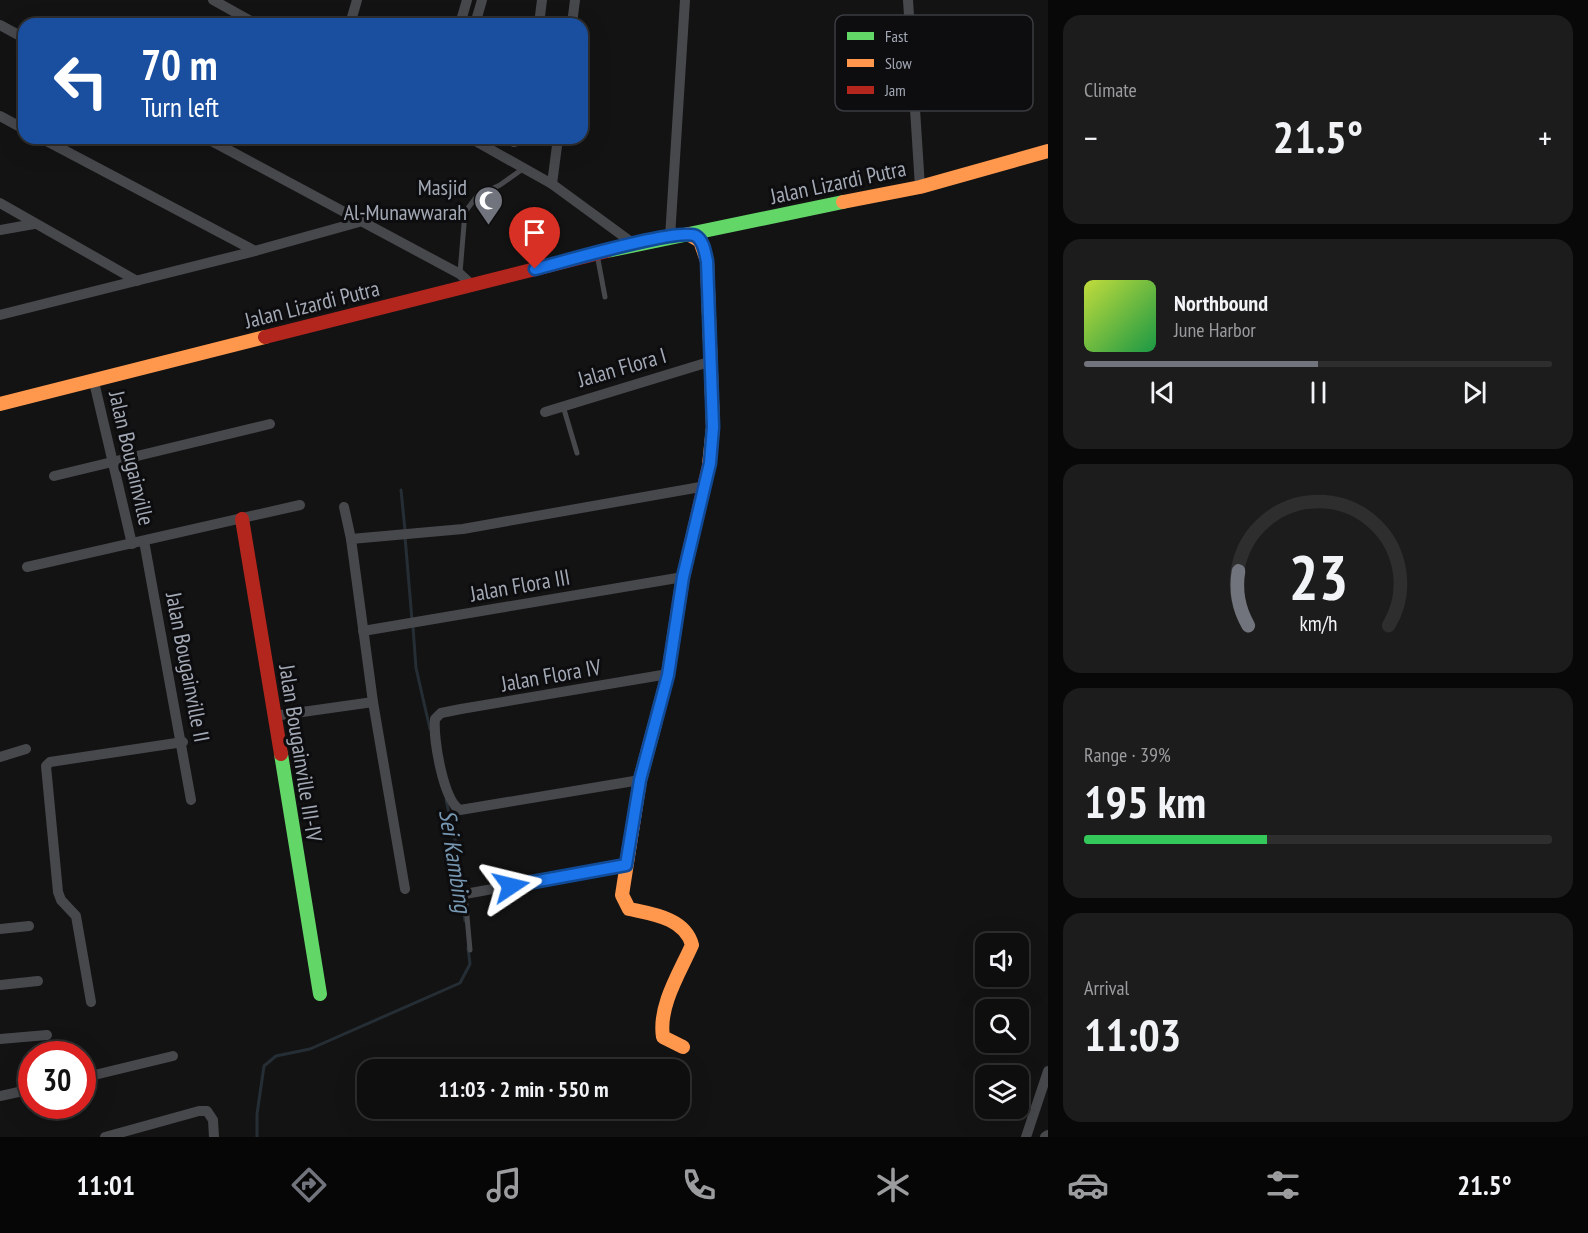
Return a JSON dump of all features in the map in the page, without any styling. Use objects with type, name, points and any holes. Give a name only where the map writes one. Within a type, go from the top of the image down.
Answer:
[{"type":"street","points":[[213,0],[245,18]]},
{"type":"street","points":[[352,18],[357,0]]},
{"type":"street","points":[[462,18],[467,0]]},
{"type":"street","points":[[477,18],[482,0]]},
{"type":"street","points":[[540,18],[542,0]]},
{"type":"street","points":[[573,18],[575,0]]},
{"type":"street","points":[[670,237],[685,0]]},
{"type":"street","points":[[908,0],[909,15]]},
{"type":"street","points":[[0,25],[18,35]]},
{"type":"street","points":[[915,111],[920,187]]},
{"type":"street","points":[[0,116],[18,126]]},
{"type":"street","points":[[52,144],[255,251]]},
{"type":"street","points":[[217,144],[460,274],[472,285]]},
{"type":"street","points":[[481,144],[550,182],[634,244]]},
{"type":"street","points":[[550,182],[557,144]]},
{"type":"street","name":"Jalan Lizardi Putra","points":[[0,404],[634,244],[920,187],[1048,151]]},
{"type":"street","points":[[0,203],[137,281]]},
{"type":"street","points":[[0,315],[255,251],[359,222]]},
{"type":"street","points":[[0,230],[34,224]]},
{"type":"street","points":[[683,1047],[663,1037],[660,1032],[666,1008],[693,945],[692,938],[684,927],[629,909],[622,895],[640,780],[668,675],[683,577],[706,486],[713,427],[707,261],[703,243],[697,237],[688,234]]},
{"type":"street","name":"Jalan Flora I","points":[[545,412],[562,404],[712,361]]},
{"type":"street","name":"Jalan Bougainville","points":[[94,381],[113,461],[138,542]]},
{"type":"street","points":[[54,476],[270,424]]},
{"type":"street","points":[[351,539],[396,537],[463,529],[706,486]]},
{"type":"street","points":[[27,567],[300,505]]},
{"type":"street","points":[[344,507],[351,539],[373,702],[405,889]]},
{"type":"street","name":"Jalan Bougainville III-IV","points":[[242,519],[320,994]]},
{"type":"street","name":"Jalan Bougainville II","points":[[138,542],[183,742],[191,801]]},
{"type":"street","name":"Jalan Flora III","points":[[363,631],[683,577]]},
{"type":"street","name":"Jalan Flora IV","points":[[640,780],[460,810],[454,806],[448,796],[436,746],[435,719],[441,713],[668,675]]},
{"type":"street","points":[[274,716],[373,702]]},
{"type":"street","points":[[91,1002],[76,916],[61,900],[58,892],[46,766],[50,762],[183,742]]},
{"type":"street","points":[[0,757],[26,749]]},
{"type":"street","points":[[465,894],[626,865]]},
{"type":"street","points":[[0,929],[29,926]]},
{"type":"street","points":[[0,985],[38,981]]},
{"type":"street","points":[[0,1039],[47,1035]]},
{"type":"street","points":[[96,1075],[173,1056]]},
{"type":"street","points":[[1026,1137],[1048,1071]]},
{"type":"street","points":[[0,1096],[18,1092]]},
{"type":"street","points":[[105,1137],[207,1111],[213,1120],[214,1137]]},
{"type":"street","points":[[148,1125],[150,1137]]},
{"type":"lane","points":[[460,274],[465,212],[477,196],[500,185],[524,168]]},
{"type":"lane","points":[[597,253],[605,297]]},
{"type":"lane","points":[[562,404],[577,453]]},
{"type":"lane","points":[[465,894],[470,950]]},
{"type":"waterway","name":"Sei Kambing","points":[[401,490],[405,530]]},
{"type":"waterway","name":"Sei Kambing","points":[[405,537],[412,620]]},
{"type":"waterway","name":"Sei Kambing","points":[[413,627],[416,668],[430,729]]},
{"type":"waterway","name":"Sei Kambing","points":[[446,800],[455,839],[465,921]]},
{"type":"waterway","name":"Sei Kambing","points":[[257,1137],[257,1114],[264,1066],[276,1056],[310,1049],[460,983],[470,964],[468,948]]},
{"type":"traffic: fast","points":[[607,251],[843,202]]},
{"type":"traffic: fast","points":[[281,754],[320,994]]},
{"type":"traffic: slow","points":[[843,202],[920,187],[1048,151]]},
{"type":"traffic: slow","points":[[688,234],[700,241],[707,261],[713,427],[709,465]]},
{"type":"traffic: slow","points":[[0,404],[265,337]]},
{"type":"traffic: slow","points":[[656,720],[640,780],[622,895],[629,909],[657,915],[675,923],[688,936],[692,945],[671,990],[662,1025],[663,1037],[683,1047]]},
{"type":"traffic: jam","points":[[265,337],[607,251]]},
{"type":"traffic: jam","points":[[656,720],[668,674],[683,577],[709,465]]},
{"type":"traffic: jam","points":[[242,519],[281,754]]},
{"type":"place","name":"Masjid Al-Munawwarah","points":[[488,226]]},
{"type":"route","points":[[511,886],[626,865],[640,780],[668,675],[683,577],[706,486],[713,427],[707,261],[703,243],[697,237],[688,234],[645,242],[535,269]]}]
